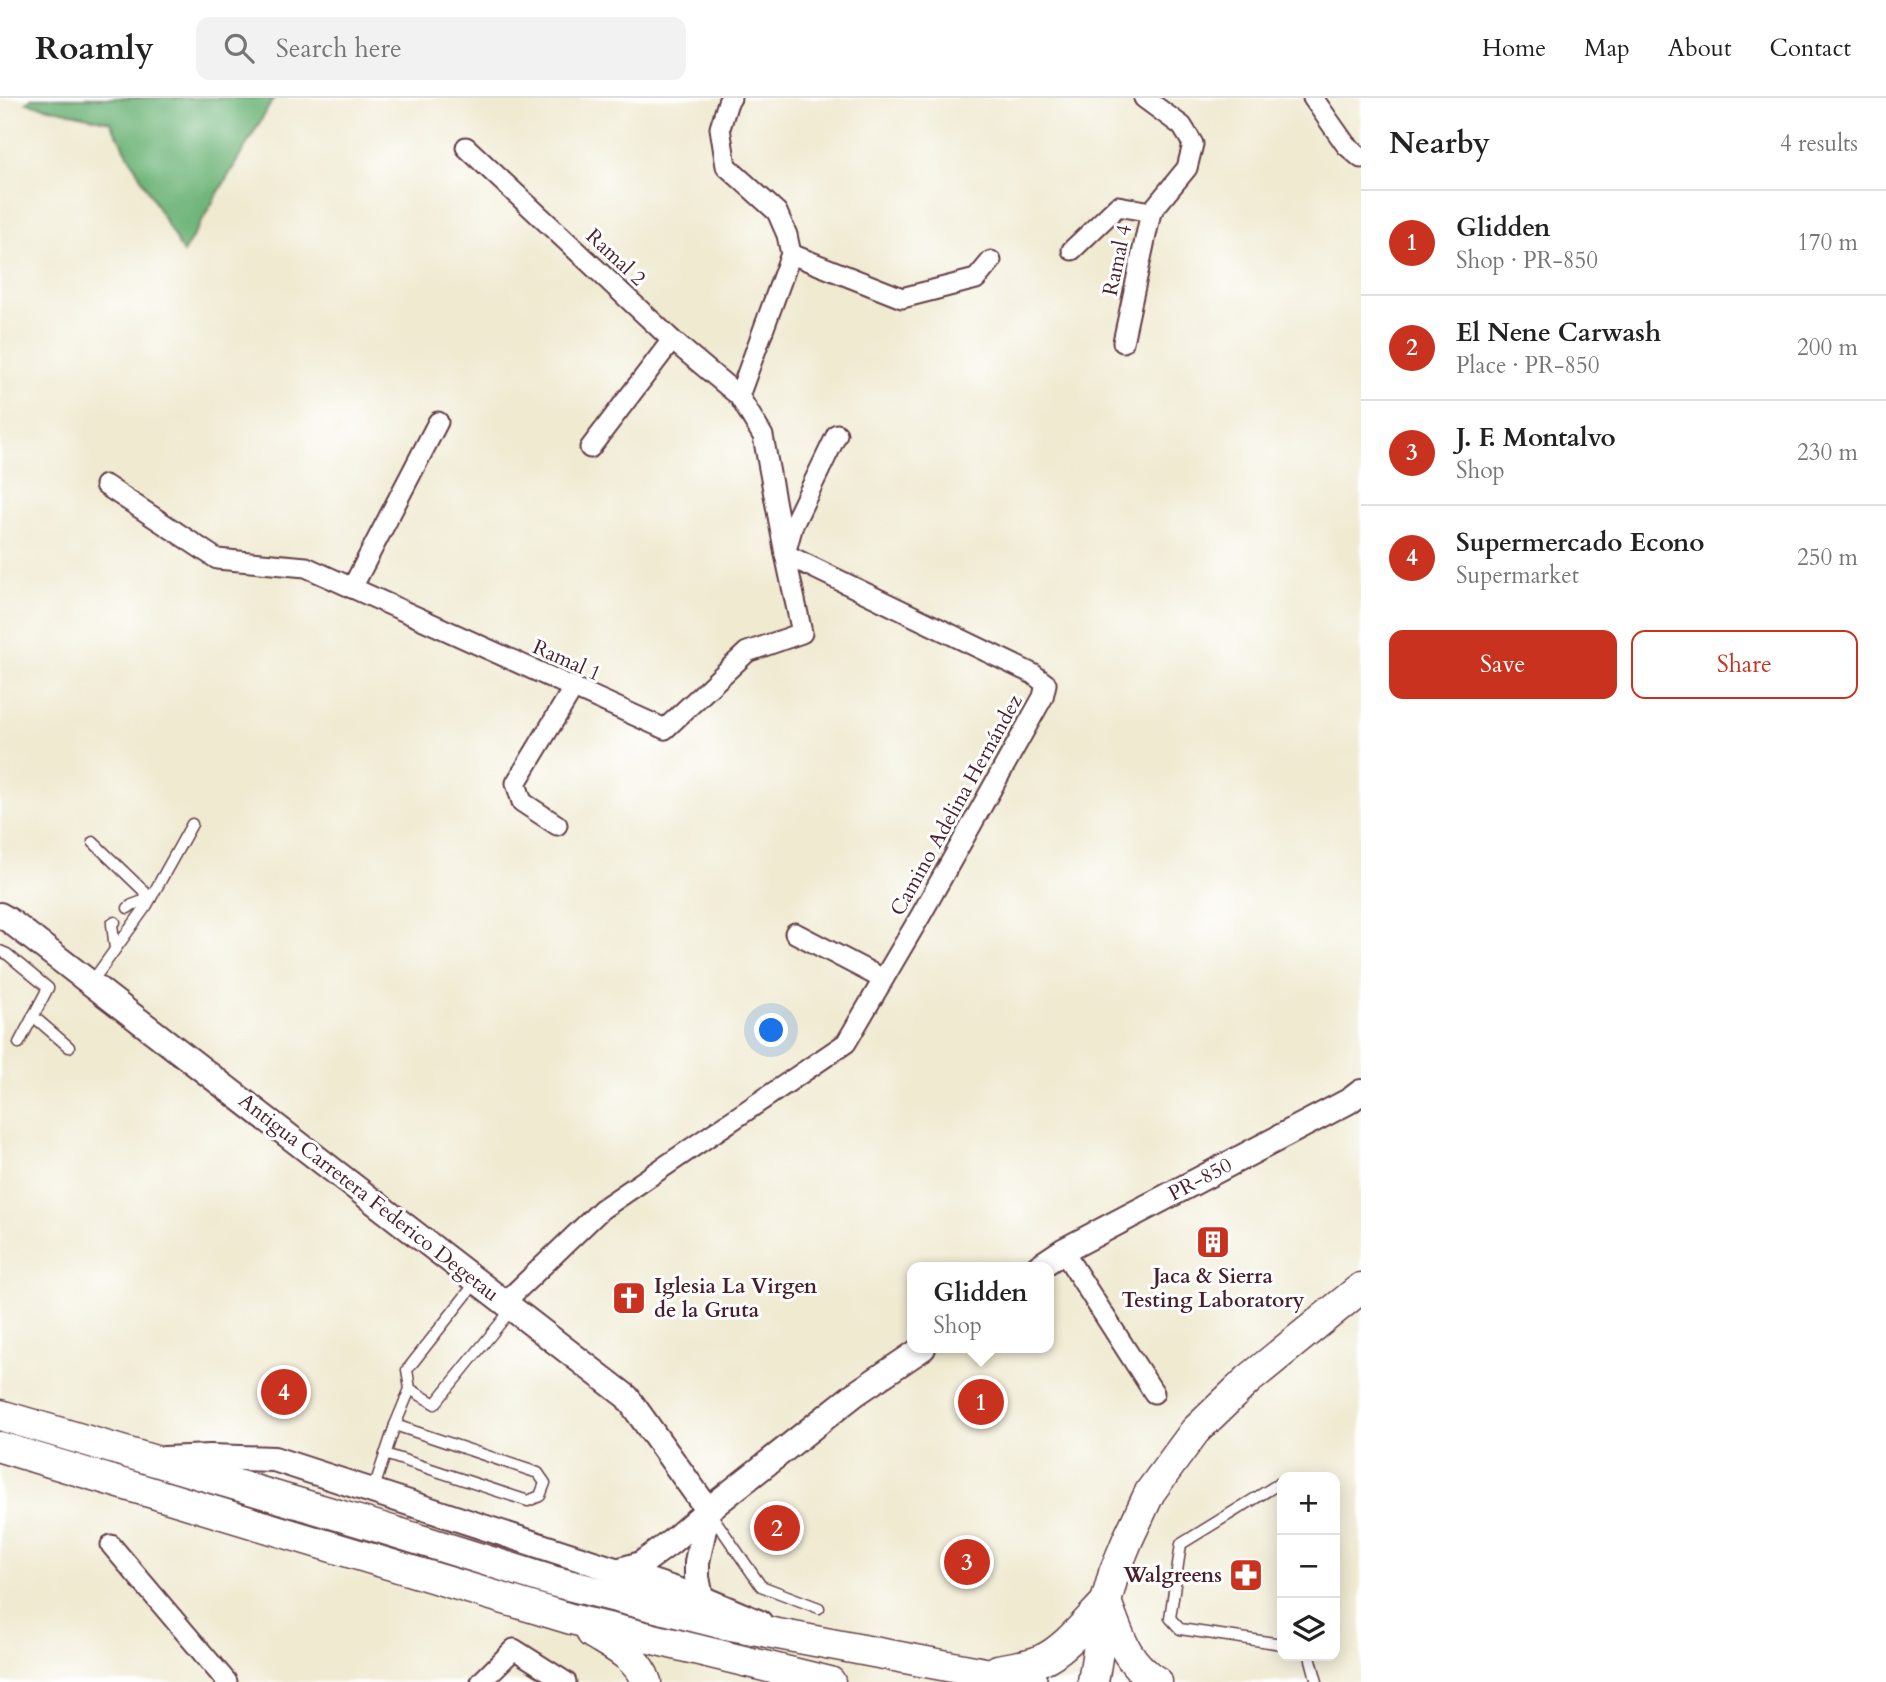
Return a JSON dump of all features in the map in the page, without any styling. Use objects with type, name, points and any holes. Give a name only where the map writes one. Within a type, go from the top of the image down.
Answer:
[{"type":"main road","points":[[1093,1682],[1106,1602],[1123,1550],[1150,1492],[1195,1431],[1248,1380],[1361,1288]]},
{"type":"main road","points":[[0,1415],[552,1581],[720,1623],[1032,1682]]},
{"type":"main road","points":[[0,1447],[571,1619],[830,1682]]},
{"type":"main road","points":[[981,1673],[1032,1664],[1053,1655],[1106,1602]]},
{"type":"main road","points":[[1106,1602],[1132,1662],[1157,1682]]},
{"type":"main road","points":[[571,1619],[622,1651],[637,1664],[646,1682]]},
{"type":"street","points":[[731,98],[720,128],[726,166],[777,212],[787,234],[791,254],[739,396],[763,436],[785,554]]},
{"type":"street","name":"Ramal 4","points":[[1123,342],[1151,212],[1187,168],[1193,144],[1182,126],[1144,98]]},
{"type":"street","points":[[1313,98],[1346,145],[1361,158]]},
{"type":"street","name":"Ramal 2","points":[[466,147],[672,340],[739,396]]},
{"type":"street","points":[[1072,250],[1118,206],[1151,212]]},
{"type":"street","points":[[791,254],[902,298],[976,279],[990,261]]},
{"type":"street","points":[[590,447],[672,340]]},
{"type":"street","points":[[352,588],[438,422]]},
{"type":"street","name":"Ramal 1","points":[[105,485],[217,559],[306,567],[664,729],[747,652],[802,633],[785,554],[793,525],[837,434]]},
{"type":"street","name":"Camino Adelina Hernández","points":[[509,1305],[602,1209],[846,1043],[922,915],[1043,697],[1045,684],[1033,674],[785,554]]},
{"type":"street","points":[[557,825],[522,802],[516,783],[574,687]]},
{"type":"street","name":"Antigua Carretera Federico Degetau","points":[[0,915],[627,1397],[708,1510]]},
{"type":"street","points":[[794,933],[883,979]]},
{"type":"street","name":"PR-850","points":[[1046,1262],[1349,1101],[1361,1092]]},
{"type":"street","points":[[1063,1251],[1154,1393]]},
{"type":"street","points":[[620,1570],[640,1564],[671,1542],[855,1394],[916,1353]]},
{"type":"street","points":[[150,1460],[210,1457],[274,1460],[620,1570],[701,1598],[791,1637]]},
{"type":"street","points":[[701,1598],[697,1562],[708,1510]]},
{"type":"street","points":[[111,1545],[227,1682]]},
{"type":"street","points":[[481,1682],[514,1649],[566,1682]]},
{"type":"lane","points":[[90,983],[151,898],[192,824]]},
{"type":"lane","points":[[93,842],[151,898]]},
{"type":"lane","points":[[128,908],[151,898]]},
{"type":"lane","points":[[115,922],[112,924],[115,949]]},
{"type":"lane","points":[[0,951],[48,988],[19,1043]]},
{"type":"lane","points":[[33,1016],[69,1047]]},
{"type":"lane","points":[[373,1492],[410,1389],[407,1370],[477,1280]]},
{"type":"lane","points":[[410,1389],[435,1404],[509,1305]]},
{"type":"lane","points":[[386,1454],[528,1501],[540,1496],[545,1483],[538,1473],[396,1425]]},
{"type":"lane","points":[[1277,1485],[1181,1544],[1170,1618],[1180,1629],[1277,1643]]},
{"type":"lane","points":[[708,1510],[761,1586],[819,1608]]},
{"type":"lane","points":[[1311,1661],[1317,1682]]},
{"type":"green space","points":[[31,98],[274,98],[183,253],[110,122],[27,103]]},
{"type":"place","name":"Jaca & Sierra Testing Laboratory","points":[[1213,1242]]},
{"type":"place","name":"Iglesia La Virgen de la Gruta","points":[[629,1298]]},
{"type":"place","name":"Supermercado Econo","points":[[284,1392]]},
{"type":"place","name":"Glidden","points":[[981,1402]]},
{"type":"place","name":"El Nene Carwash","points":[[777,1528]]},
{"type":"place","name":"J. F. Montalvo","points":[[967,1562]]},
{"type":"place","name":"Walgreens","points":[[1246,1575]]}]
